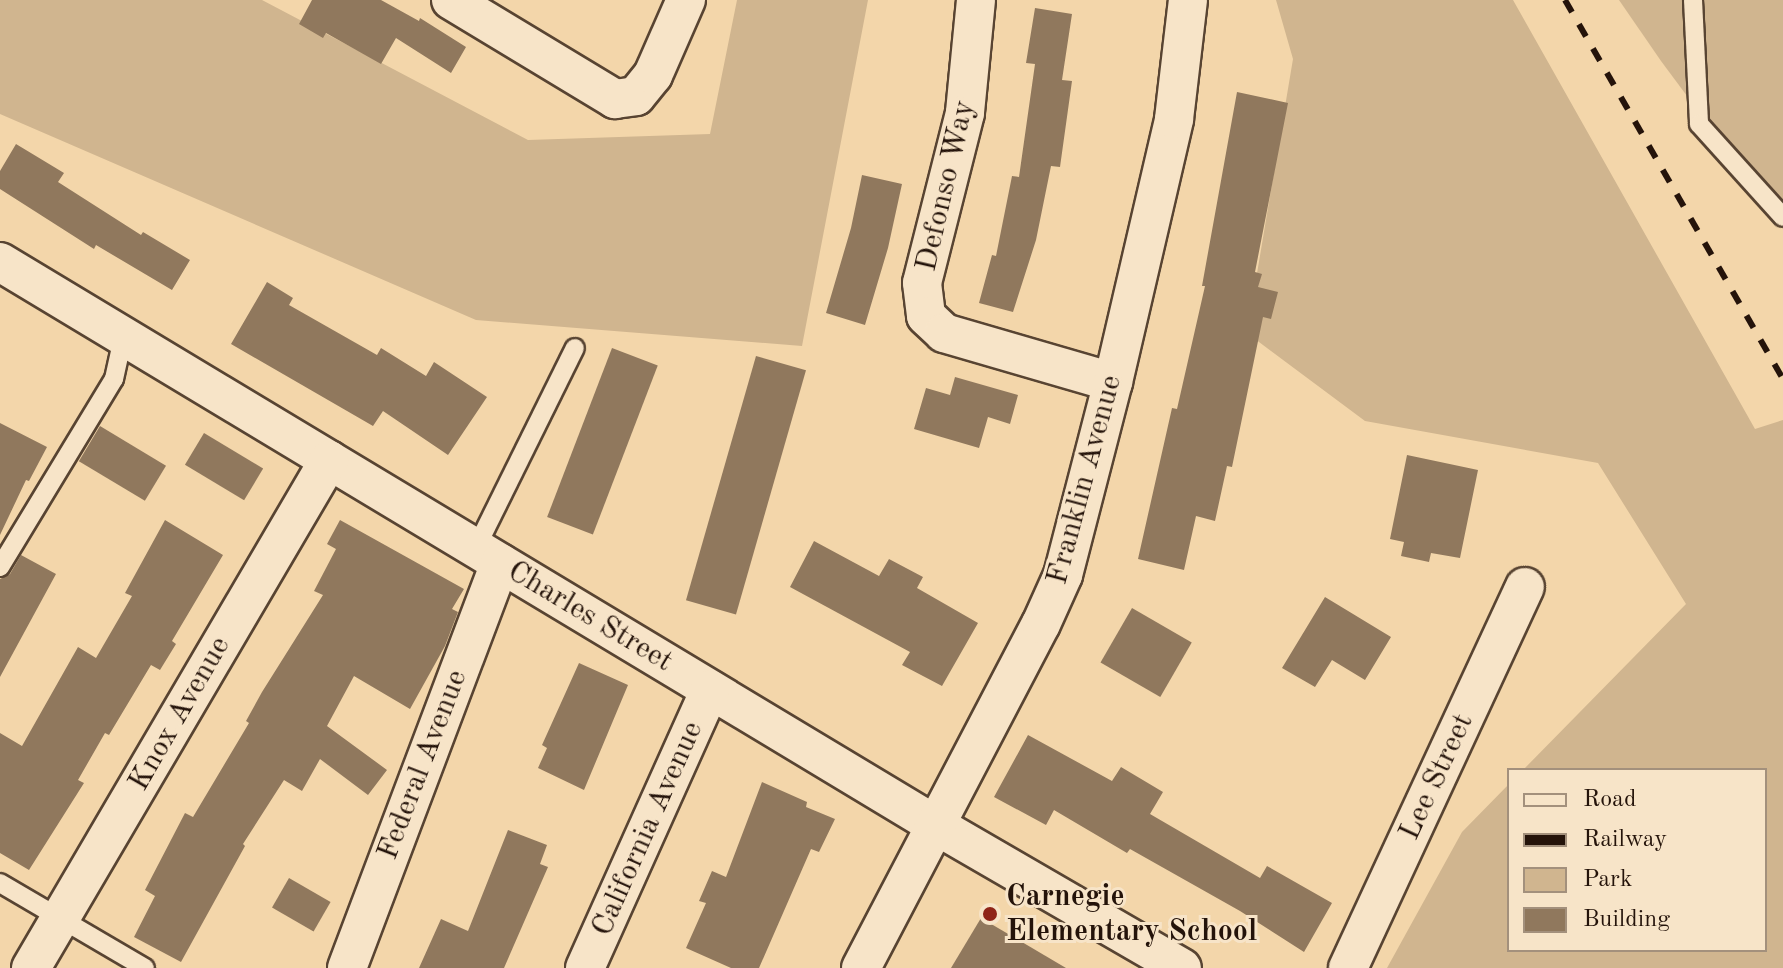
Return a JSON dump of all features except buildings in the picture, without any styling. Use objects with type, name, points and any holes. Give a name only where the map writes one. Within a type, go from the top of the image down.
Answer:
[{"type":"street","points":[[451,0],[615,99],[636,96],[653,75],[686,0]]},
{"type":"street","name":"Defonso Way","points":[[976,0],[965,113],[922,283],[926,316],[944,333],[1113,382]]},
{"type":"street","name":"Franklin Avenue","points":[[861,968],[937,826],[1063,575],[1113,382],[1174,119],[1188,0]]},
{"type":"street","name":"Charles Street","points":[[0,262],[937,826],[1182,968]]},
{"type":"street","name":"Knox Avenue","points":[[31,968],[329,460]]},
{"type":"street","name":"Federal Avenue","points":[[347,968],[488,556]]},
{"type":"street","name":"Lee Street","points":[[1348,968],[1525,587]]},
{"type":"street","name":"California Avenue","points":[[585,968],[710,690]]},
{"type":"lane","points":[[1693,0],[1699,124],[1783,217]]},
{"type":"lane","points":[[0,567],[114,379],[123,338]]},
{"type":"lane","points":[[488,556],[575,348]]},
{"type":"lane","points":[[0,883],[145,968]]},
{"type":"green space","points":[[0,0],[262,0],[528,140],[710,134],[737,0],[868,0],[802,346],[476,320],[0,114]]},
{"type":"green space","points":[[1276,0],[1513,0],[1755,429],[1783,420],[1783,968],[1387,968],[1462,832],[1507,786],[1507,952],[1767,952],[1767,768],[1525,768],[1686,604],[1598,463],[1365,421],[1247,333],[1293,59]]},
{"type":"green space","points":[[1619,0],[1783,0],[1783,225],[1661,61]]},
{"type":"railway","points":[[1565,0],[1783,379]]},
{"type":"place","name":"Carnegie Elementary School","points":[[990,914]]}]
